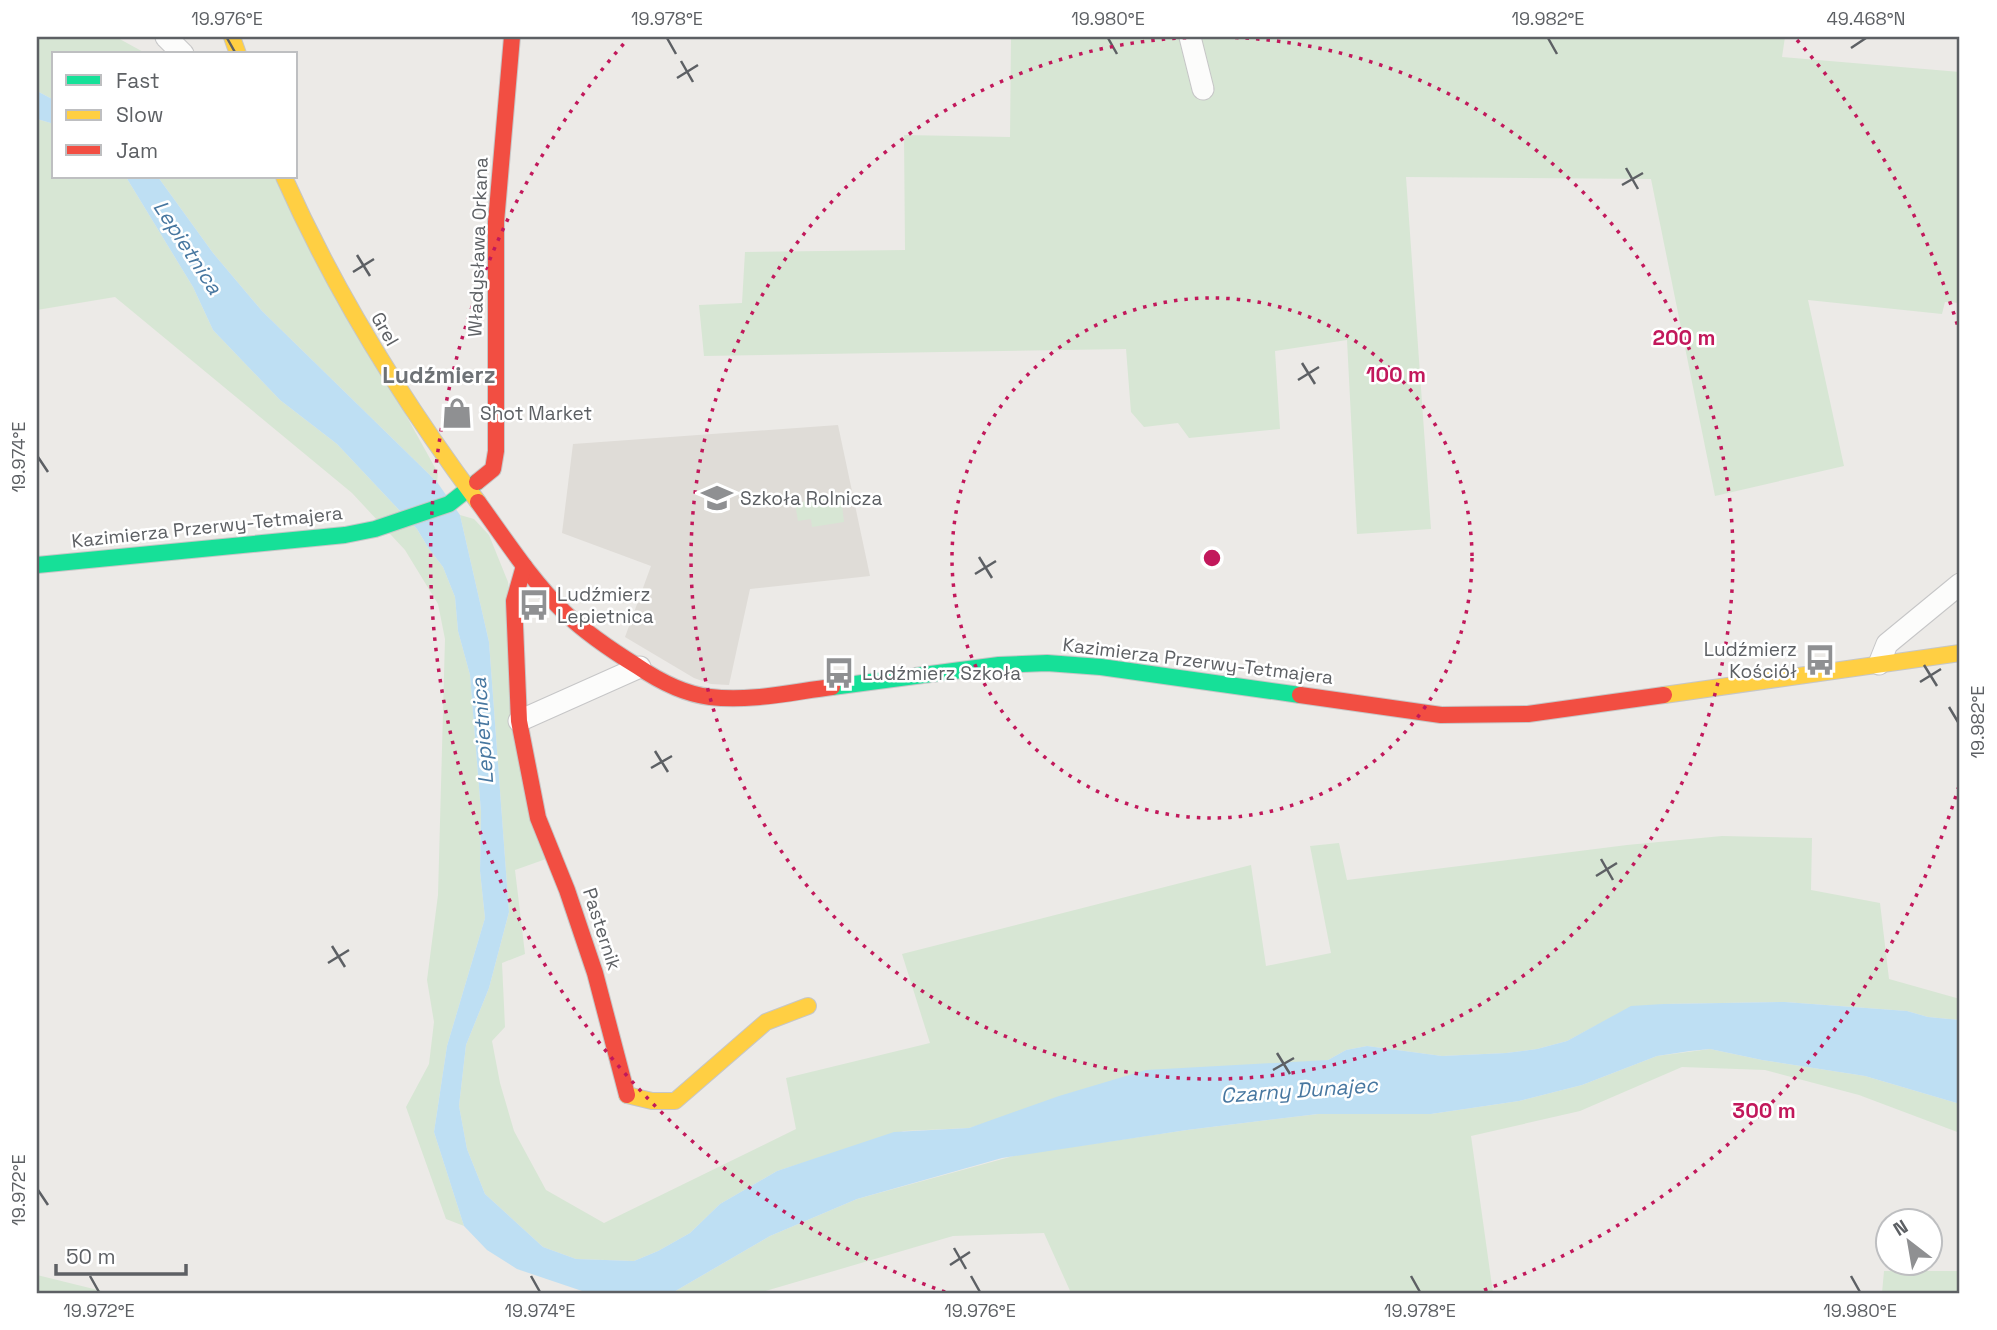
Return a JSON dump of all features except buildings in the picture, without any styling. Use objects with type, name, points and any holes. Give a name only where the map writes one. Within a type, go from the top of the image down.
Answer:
[{"type":"street","points":[[166,37],[181,52]]},
{"type":"street","name":"Władysława Orkana","points":[[463,495],[493,469],[496,451],[496,222],[512,37]]},
{"type":"street","points":[[1191,37],[1203,89]]},
{"type":"street","name":"Grel","points":[[284,178],[356,322],[463,495]]},
{"type":"street","name":"Kazimierza Przerwy-Tetmajera","points":[[37,565],[345,535],[380,527],[449,504],[463,495],[565,613],[640,667],[691,694],[730,699],[999,665],[1047,663],[1115,669],[1441,715],[1528,714],[1960,653]]},
{"type":"street","name":"Pasternik","points":[[524,566],[514,601],[519,721],[538,818],[567,890],[595,973],[626,1095],[652,1101],[676,1101],[766,1022],[808,1006]]},
{"type":"street","points":[[1879,664],[1887,644],[1955,596]]},
{"type":"street","points":[[519,721],[640,667]]},
{"type":"shaded area","points":[[838,425],[870,576],[750,589],[729,685],[711,684],[694,678],[625,637],[651,566],[562,533],[573,444]]},
{"type":"green space","points":[[37,37],[116,37],[143,52],[52,52],[52,99],[37,91]]},
{"type":"green space","points":[[1011,37],[1785,37],[1782,57],[1960,72],[1960,249],[1957,261],[1960,262],[1960,303],[1945,302],[1942,314],[1808,300],[1844,466],[1715,496],[1651,179],[1406,177],[1431,529],[1357,534],[1347,340],[1275,351],[1280,429],[1189,438],[1178,423],[1144,427],[1131,412],[1126,349],[704,356],[699,305],[742,303],[745,252],[905,250],[904,135],[1010,137]]},
{"type":"green space","points":[[37,119],[52,123],[52,178],[127,178],[193,287],[213,330],[280,400],[337,444],[417,529],[443,567],[455,597],[458,631],[470,675],[481,812],[480,871],[485,918],[447,1046],[434,1132],[464,1226],[446,1219],[406,1107],[429,1064],[434,1022],[427,980],[438,895],[445,639],[438,604],[405,550],[352,493],[115,297],[37,310]]},
{"type":"green space","points":[[159,178],[275,178],[438,473],[437,482],[262,311],[213,253]]},
{"type":"green space","points":[[841,496],[844,522],[812,527],[811,519],[798,521],[795,503]]},
{"type":"green space","points":[[460,515],[474,519],[489,535],[508,582],[546,859],[515,870],[525,954],[502,963],[505,1027],[492,1041],[500,1083],[514,1131],[546,1190],[604,1223],[796,1129],[786,1078],[930,1043],[902,954],[1251,865],[1266,966],[1331,953],[1310,846],[1339,843],[1347,880],[1627,845],[1722,836],[1812,838],[1811,890],[1880,903],[1889,979],[1960,999],[1960,1020],[1928,1017],[1907,1011],[1785,1002],[1663,1004],[1595,1026],[1567,1041],[1537,1049],[1442,1056],[1367,1046],[1346,1050],[1328,1060],[1014,1114],[969,1128],[904,1131],[777,1171],[720,1204],[690,1233],[634,1261],[576,1259],[543,1247],[485,1194],[467,1149],[459,1106],[466,1045],[489,988],[509,912],[489,642]]},
{"type":"green space","points":[[1710,1049],[1865,1076],[1960,1104],[1960,1133],[1859,1095],[1765,1070],[1682,1067],[1580,1111],[1471,1136],[1493,1293],[1071,1293],[1044,1233],[953,1236],[759,1293],[672,1293],[770,1236],[857,1199],[1017,1155],[1318,1114],[1431,1114],[1519,1101],[1582,1085],[1657,1056]]},
{"type":"green space","points":[[1944,1271],[1960,1271],[1960,1293],[1882,1293],[1883,1278],[1944,1278]]},
{"type":"green space","points":[[37,1275],[110,1293],[37,1293]]},
{"type":"water","points":[[37,91],[52,99],[52,123],[37,119]]},
{"type":"water","points":[[127,178],[159,178],[213,253],[262,311],[437,482],[460,515],[489,642],[509,912],[489,988],[466,1045],[459,1106],[467,1149],[485,1194],[543,1247],[576,1259],[634,1261],[690,1233],[720,1204],[777,1171],[894,1132],[969,1128],[1059,1096],[1146,1070],[1328,1060],[1346,1050],[1367,1046],[1442,1056],[1537,1049],[1567,1041],[1631,1006],[1785,1002],[1907,1011],[1928,1017],[1960,1020],[1960,1104],[1865,1076],[1710,1049],[1690,1051],[1657,1056],[1582,1085],[1519,1101],[1431,1114],[1318,1114],[1187,1130],[1002,1158],[857,1199],[770,1236],[672,1293],[588,1293],[517,1269],[487,1250],[464,1226],[434,1132],[447,1046],[485,918],[480,871],[481,812],[470,675],[458,631],[455,597],[443,567],[417,529],[337,444],[280,400],[213,330],[193,287]]},
{"type":"traffic: fast","points":[[37,565],[345,535],[375,529],[449,504],[477,482]]},
{"type":"traffic: fast","points":[[832,687],[999,665],[1047,663],[1101,667],[1300,695]]},
{"type":"traffic: slow","points":[[232,37],[237,52]]},
{"type":"traffic: slow","points":[[284,178],[326,263],[372,345],[423,425],[478,502]]},
{"type":"traffic: slow","points":[[1664,695],[1960,653]]},
{"type":"traffic: slow","points":[[627,1095],[652,1101],[675,1101],[766,1022],[808,1006]]},
{"type":"traffic: jam","points":[[477,482],[493,469],[496,451],[496,222],[512,37]]},
{"type":"traffic: jam","points":[[478,502],[529,573],[564,612],[599,641],[663,682],[690,693],[725,698],[771,696],[832,687]]},
{"type":"traffic: jam","points":[[524,566],[514,601],[519,721],[538,818],[567,890],[595,973],[627,1095]]},
{"type":"traffic: jam","points":[[1300,695],[1441,715],[1528,714],[1664,695]]},
{"type":"place","name":"Shot Market","points":[[457,413]]},
{"type":"place","name":"Szkoła Rolnicza","points":[[717,498]]},
{"type":"place","name":"Ludźmierz Lepietnica","points":[[534,605]]},
{"type":"place","name":"Ludźmierz Kościół","points":[[1820,660]]},
{"type":"place","name":"Ludźmierz Szkoła","points":[[839,673]]},
{"type":"district","name":"Ludźmierz","points":[[439,375]]},
{"type":"water label","name":"Lepietnica","points":[[188,247]]},
{"type":"water label","name":"Lepietnica","points":[[482,731]]},
{"type":"water label","name":"Czarny Dunajec","points":[[1299,1090]]}]
